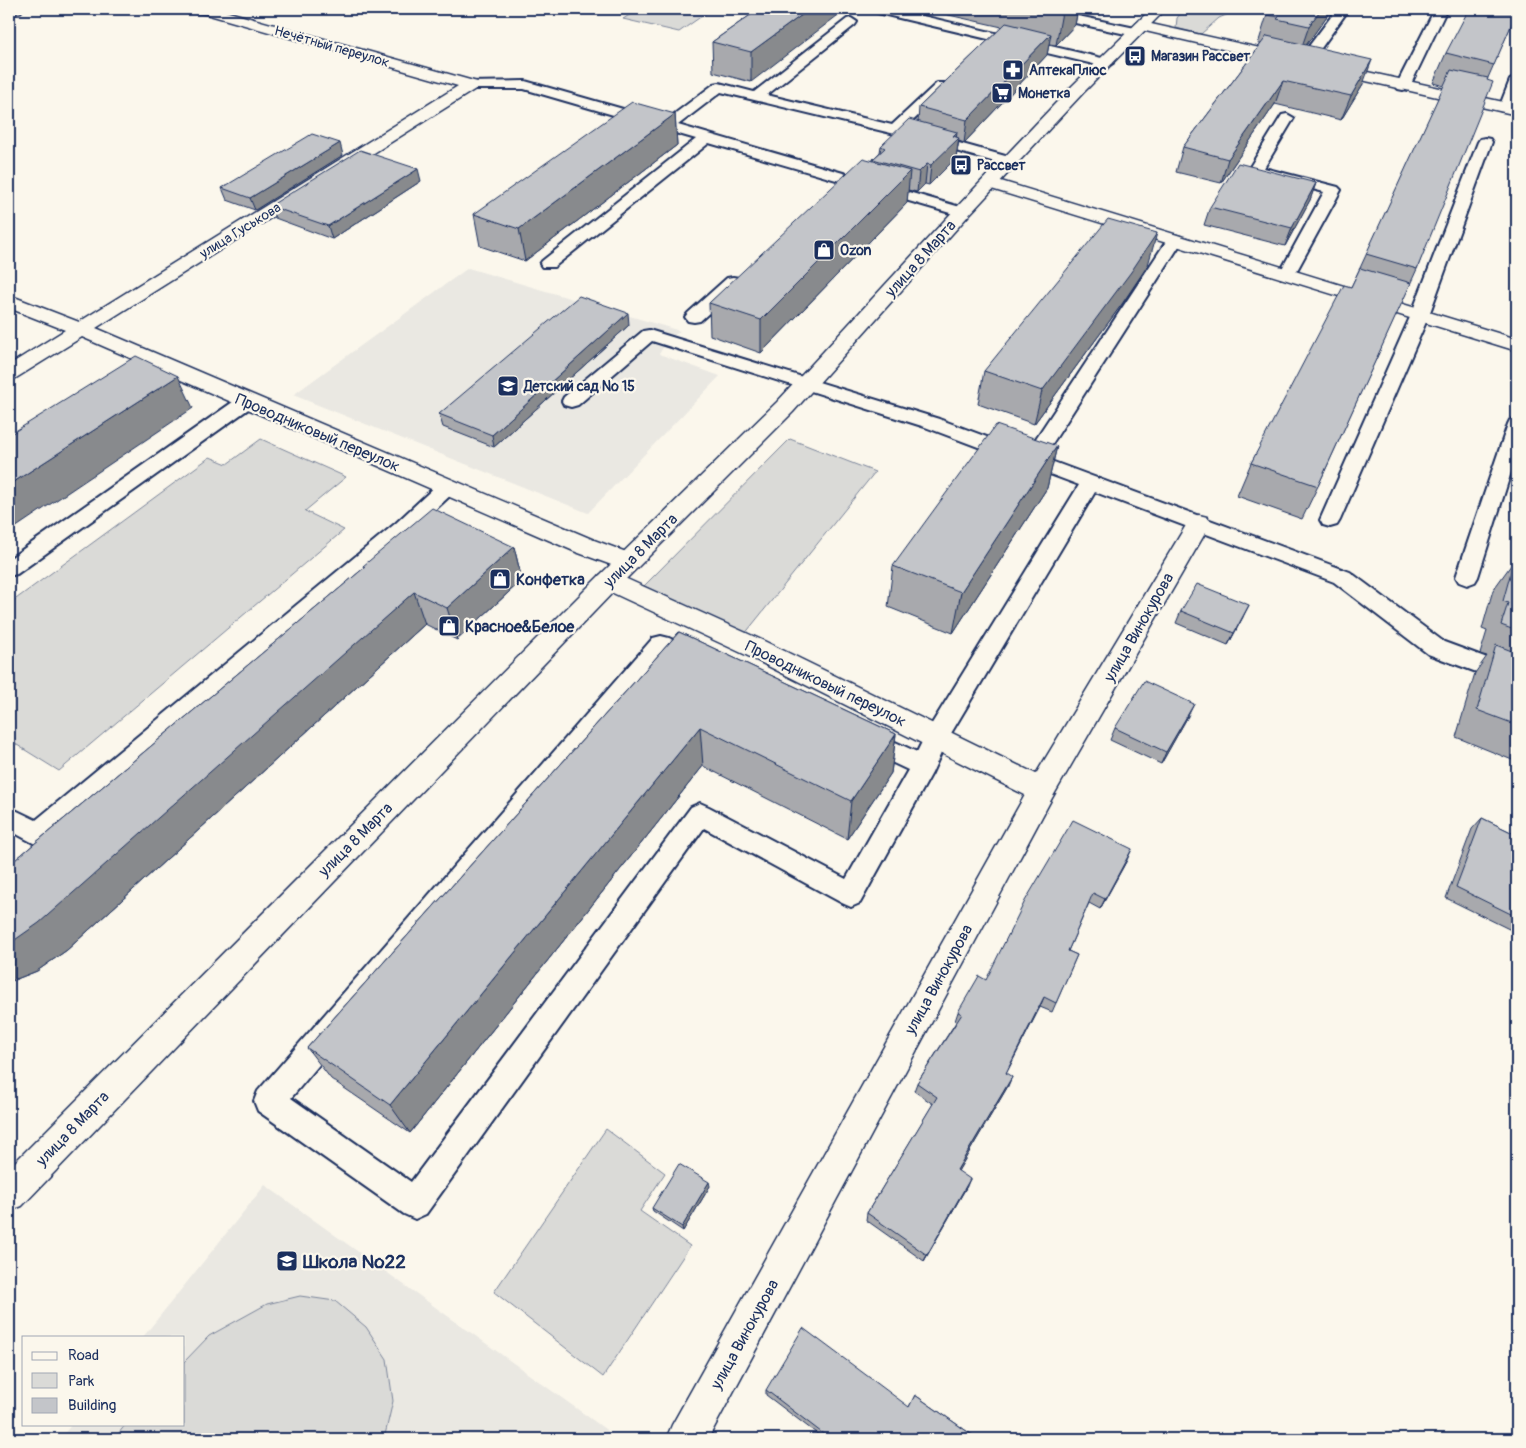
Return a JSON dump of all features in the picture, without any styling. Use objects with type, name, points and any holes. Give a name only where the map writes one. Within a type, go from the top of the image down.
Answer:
[{"type":"street","points":[[9,11],[16,9]]},
{"type":"street","name":"Нечётный переулок","points":[[203,9],[471,85]]},
{"type":"street","name":"улица 8 Марта","points":[[9,1193],[618,571],[805,385],[962,212],[1078,90],[1159,9]]},
{"type":"street","points":[[1138,29],[1304,62],[1511,109]]},
{"type":"street","name":"улица Гуськова","points":[[9,374],[471,85]]},
{"type":"street","points":[[991,183],[1517,345]]},
{"type":"street","name":"Проводниковый переулок","points":[[9,301],[82,330],[585,546],[618,571],[755,648],[1042,790]]},
{"type":"street","name":"улица Винокурова","points":[[686,1439],[1042,790],[1199,523]]},
{"type":"lane","points":[[878,9],[1106,63]]},
{"type":"lane","points":[[1029,9],[1138,29]]},
{"type":"lane","points":[[1304,62],[1343,9]]},
{"type":"lane","points":[[1404,86],[1441,9]]},
{"type":"lane","points":[[756,97],[851,22]]},
{"type":"lane","points":[[982,48],[994,36]]},
{"type":"lane","points":[[895,130],[949,79]]},
{"type":"lane","points":[[1511,109],[1517,80]]},
{"type":"lane","points":[[471,85],[525,85],[962,212]]},
{"type":"lane","points":[[668,126],[719,87],[895,130],[1011,162]]},
{"type":"lane","points":[[1287,118],[1255,170],[1333,190],[1287,274]]},
{"type":"lane","points":[[548,264],[707,138]]},
{"type":"lane","points":[[1330,520],[1420,315],[1485,142]]},
{"type":"lane","points":[[832,192],[847,178]]},
{"type":"lane","points":[[1031,461],[1175,240]]},
{"type":"lane","points":[[694,317],[745,271]]},
{"type":"lane","points":[[571,401],[649,336],[771,372],[873,408],[932,423],[1342,577],[1436,648],[1517,678]]},
{"type":"lane","points":[[9,569],[248,401]]},
{"type":"lane","points":[[1467,576],[1517,424]]},
{"type":"lane","points":[[923,766],[661,644],[269,1101],[415,1203],[700,814],[851,895],[923,766],[936,737],[1090,483]]},
{"type":"lane","points":[[9,817],[37,834],[403,528],[447,487]]},
{"type":"shaded area","name":"Детский сад № 15","points":[[468,268],[680,331],[668,340],[659,354],[720,376],[588,513],[293,395]]},
{"type":"shaded area","name":"Школа №22","points":[[265,1185],[619,1439],[60,1439],[70,1426],[185,1426],[185,1336],[144,1336]]},
{"type":"green space","points":[[639,9],[712,9],[679,32],[623,19]]},
{"type":"green space","points":[[1184,9],[1240,9],[1219,18],[1201,34],[1176,28],[1177,18]]},
{"type":"green space","points":[[261,439],[346,477],[305,511],[344,530],[59,771],[9,740],[9,604],[210,457],[227,464]]},
{"type":"green space","points":[[790,439],[875,472],[744,635],[644,586]]},
{"type":"green space","points":[[606,1129],[665,1173],[640,1211],[690,1246],[603,1377],[494,1292]]},
{"type":"green space","points":[[300,1296],[335,1301],[366,1327],[387,1359],[393,1401],[384,1439],[114,1439],[124,1426],[185,1426],[185,1361],[209,1336],[267,1304]]},
{"type":"building","points":[[759,9],[810,9],[751,52],[712,42]]},
{"type":"building","points":[[1047,9],[1065,9],[1062,12]]},
{"type":"building","points":[[1271,9],[1321,9],[1309,26],[1267,15]]},
{"type":"building","points":[[1469,9],[1517,9],[1494,65],[1446,53]]},
{"type":"building","points":[[1006,23],[1051,34],[967,120],[919,107]]},
{"type":"building","points":[[1267,36],[1372,60],[1351,96],[1283,81],[1228,159],[1183,147]]},
{"type":"building","points":[[1451,70],[1488,78],[1487,80],[1493,82],[1417,269],[1366,254]]},
{"type":"building","points":[[632,102],[675,114],[519,229],[474,214]]},
{"type":"building","points":[[909,119],[957,132],[953,136],[959,138],[931,165],[927,164],[919,172],[873,159],[885,148],[881,146]]},
{"type":"building","points":[[312,134],[340,143],[250,198],[222,188]]},
{"type":"building","points":[[360,150],[418,169],[328,226],[270,206]]},
{"type":"building","points":[[863,158],[910,171],[761,320],[709,303]]},
{"type":"building","points":[[1238,163],[1316,183],[1292,228],[1210,207]]},
{"type":"building","points":[[1108,219],[1157,233],[1131,272],[1042,391],[984,371]]},
{"type":"building","points":[[1360,268],[1411,283],[1318,486],[1251,463],[1344,285],[1351,287]]},
{"type":"building","points":[[579,296],[628,313],[492,435],[439,414]]},
{"type":"building","points":[[136,356],[178,376],[9,485],[9,435]]},
{"type":"building","points":[[996,425],[1057,446],[961,592],[893,566]]},
{"type":"building","points":[[432,508],[514,547],[447,608],[414,592],[39,923],[9,944],[9,865],[365,567],[363,566]]},
{"type":"building","points":[[1514,561],[1517,562],[1517,631],[1501,625],[1508,603],[1503,601]]},
{"type":"building","points":[[1197,584],[1249,605],[1234,633],[1181,611]]},
{"type":"building","points":[[679,632],[896,734],[851,801],[700,727],[390,1105],[307,1048]]},
{"type":"building","points":[[1496,645],[1517,653],[1517,725],[1477,710]]},
{"type":"building","points":[[1144,681],[1194,704],[1166,752],[1115,728]]},
{"type":"building","points":[[1482,818],[1517,835],[1517,917],[1456,887]]},
{"type":"building","points":[[1073,820],[1132,849],[1105,899],[1093,893],[1068,951],[1077,955],[1056,1003],[1044,997],[1006,1073],[1012,1077],[957,1170],[970,1179],[927,1255],[867,1213],[937,1097],[917,1083],[962,1014],[958,1012],[979,976],[986,980],[1025,901]]},
{"type":"building","points":[[679,1164],[709,1182],[682,1227],[652,1208]]},
{"type":"building","points":[[803,1328],[909,1407],[915,1395],[978,1439],[830,1439],[766,1390]]},
{"type":"place","name":"Магазин Рассвет","points":[[1135,56]]},
{"type":"place","name":"АптекаПлюс","points":[[1013,70]]},
{"type":"place","name":"Монетка","points":[[1002,93]]},
{"type":"place","name":"Рассвет","points":[[961,165]]},
{"type":"place","name":"Ozon","points":[[824,250]]},
{"type":"place","name":"Детский сад № 15","points":[[508,386]]},
{"type":"place","name":"Конфетка","points":[[500,579]]},
{"type":"place","name":"Красное&Белое","points":[[449,626]]},
{"type":"place","name":"Школа №22","points":[[287,1261]]}]
